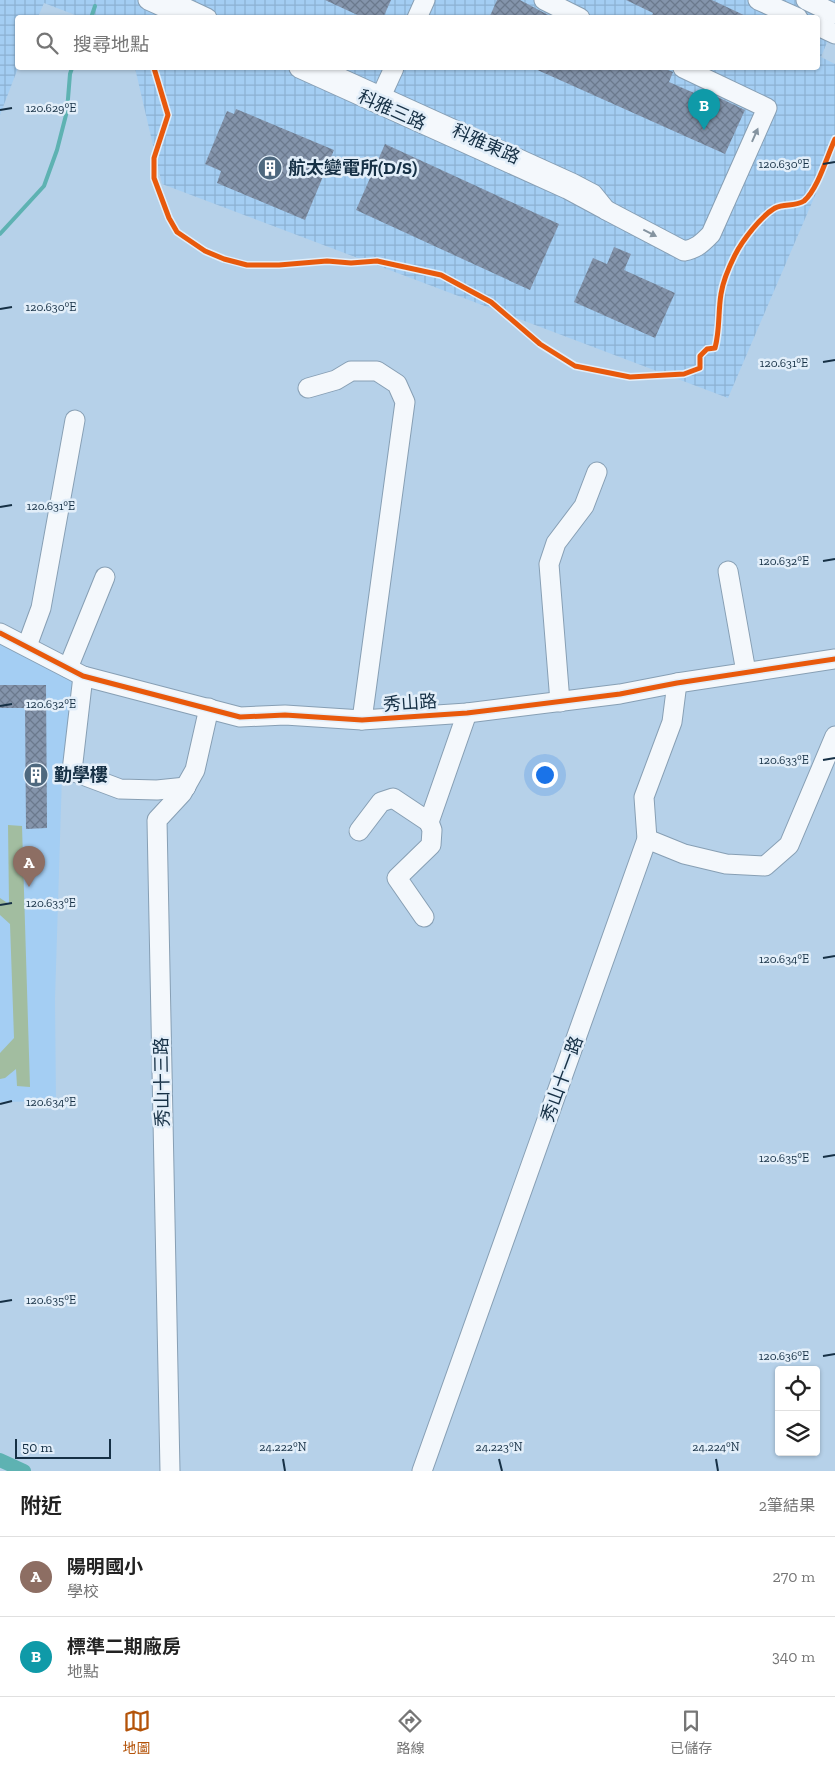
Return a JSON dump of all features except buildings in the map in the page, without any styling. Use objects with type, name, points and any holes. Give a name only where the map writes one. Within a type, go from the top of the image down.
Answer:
[{"type":"street","points":[[148,0],[181,15]]},
{"type":"street","points":[[169,0],[202,15]]},
{"type":"street","points":[[418,15],[425,0]]},
{"type":"street","points":[[544,0],[574,15]]},
{"type":"street","points":[[758,0],[791,15]]},
{"type":"street","points":[[806,0],[835,14]]},
{"type":"street","points":[[820,27],[835,34]]},
{"type":"street","name":"科雅三路","points":[[304,70],[380,100],[567,189],[606,210]]},
{"type":"street","name":"科雅東路","points":[[322,70],[380,100],[572,182],[593,194],[606,210]]},
{"type":"street","points":[[380,100],[393,70]]},
{"type":"street","points":[[606,210],[684,251],[701,244],[711,234],[766,108],[687,70]]},
{"type":"street","name":"秀山路","points":[[308,388],[336,380],[352,371],[377,371],[397,384],[405,402],[362,720]]},
{"type":"street","points":[[27,646],[41,608],[75,420]]},
{"type":"street","points":[[560,702],[549,564],[556,543],[584,506],[597,472]]},
{"type":"street","points":[[728,570],[746,672]]},
{"type":"street","points":[[105,577],[76,672],[72,771],[120,789],[157,790],[186,787]]},
{"type":"street","name":"秀山路","points":[[0,633],[76,672],[240,717],[286,715],[362,720],[467,713],[620,694],[676,683],[835,659]]},
{"type":"street","name":"秀山十一路","points":[[422,1471],[646,839],[644,797],[672,722],[676,683]]},
{"type":"street","name":"秀山十三路","points":[[170,1471],[157,820],[186,787],[195,770],[209,708]]},
{"type":"street","points":[[429,822],[467,713]]},
{"type":"street","points":[[646,839],[684,854],[726,864],[765,866],[789,845],[835,736]]},
{"type":"street","points":[[359,831],[380,802],[393,798],[429,822],[432,830],[431,845],[397,878],[424,918]]},
{"type":"shaded area","points":[[0,0],[835,0],[835,23],[821,57],[835,64],[835,149],[728,398],[162,184],[135,70],[820,70],[820,15],[75,15],[44,3],[39,15],[15,15],[15,70],[17,70],[0,115]]},
{"type":"shaded area","points":[[0,644],[72,681],[62,775],[55,999],[56,1101],[0,1102]]},
{"type":"green space","points":[[8,825],[22,826],[30,1087],[17,1086],[16,1069],[5,1078],[0,1079],[0,1053],[14,1038],[10,924],[0,915],[0,898],[9,904]]},
{"type":"waterway","points":[[92,15],[95,6]]},
{"type":"waterway","points":[[0,234],[44,186],[57,150],[67,111],[71,70]]},
{"type":"waterway","points":[[0,1460],[24,1471]]},
{"type":"cycle path","points":[[155,70],[168,115],[154,158],[154,178],[169,218],[177,232],[205,251],[224,259],[247,265],[279,265],[327,261],[351,263],[377,261],[441,275],[491,302],[540,344],[575,366],[630,377],[684,374],[700,368],[700,356],[707,349],[715,348],[722,289],[728,269],[738,249],[752,229],[775,208],[801,203],[809,196],[818,181],[835,139]]},
{"type":"cycle path","points":[[0,633],[83,676],[240,717],[285,715],[362,720],[467,713],[620,694],[677,683],[835,659]]},
{"type":"place","name":"標準二期廠房","points":[[704,130]]},
{"type":"place","name":"航太變電所(D/S)","points":[[270,168]]},
{"type":"place","name":"勤學樓","points":[[36,775]]},
{"type":"place","name":"陽明國小","points":[[29,887]]}]
